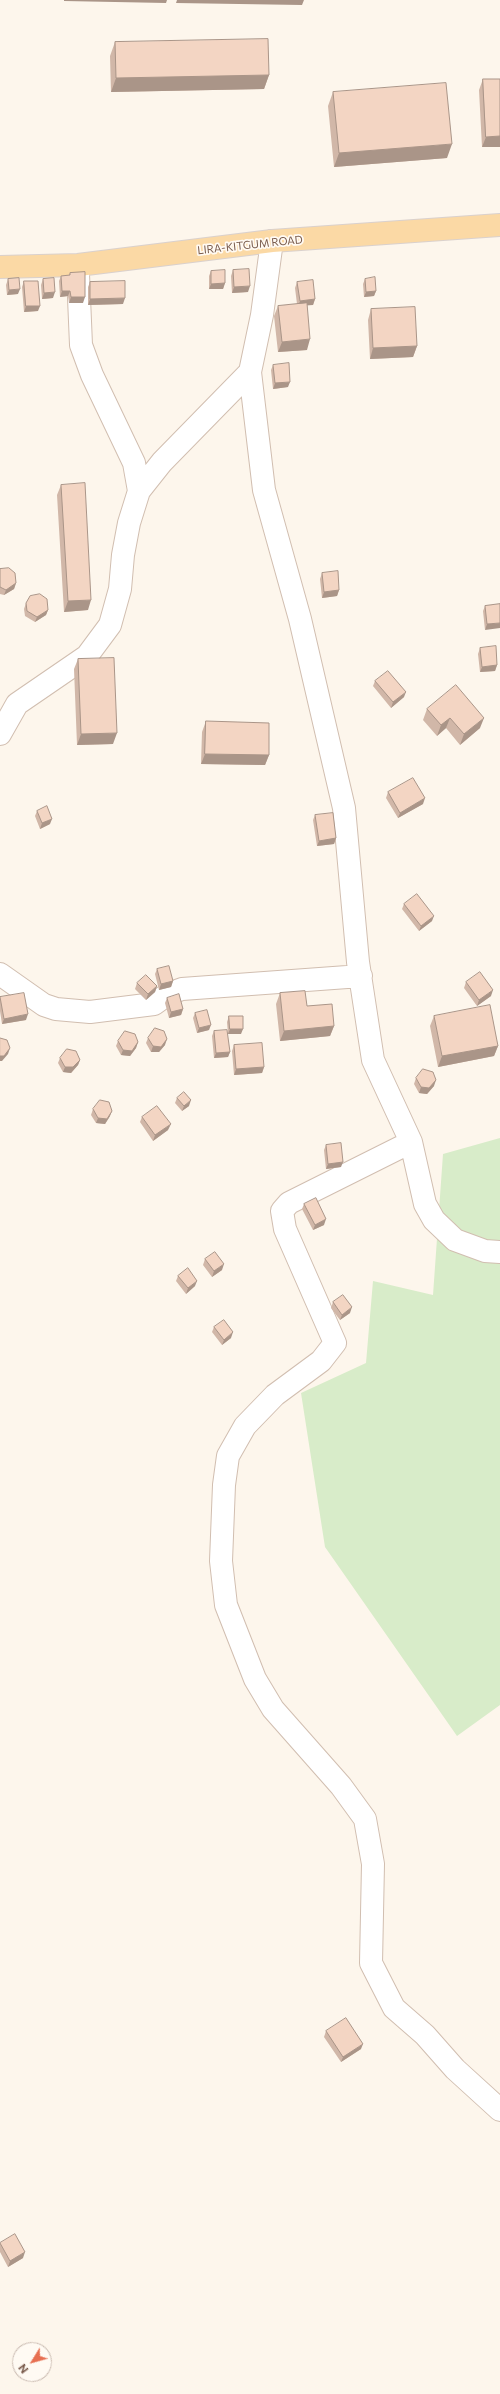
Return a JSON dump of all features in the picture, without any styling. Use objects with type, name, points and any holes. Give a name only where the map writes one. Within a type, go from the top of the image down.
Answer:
[{"type":"main road","name":"LIRA-KITGUM ROAD","points":[[0,267],[78,265],[272,241],[500,225]]},
{"type":"street","points":[[272,241],[262,315],[250,372],[264,490],[300,619],[344,808],[361,976],[373,1060],[411,1142],[425,1204],[434,1220],[455,1240],[485,1251],[500,1252]]},
{"type":"street","points":[[78,265],[81,345],[92,375],[134,463],[139,491]]},
{"type":"street","points":[[0,734],[8,705],[87,656],[110,625],[120,589],[123,555],[129,523],[139,491],[162,462],[250,372]]},
{"type":"street","points":[[0,974],[44,1005],[56,1009],[90,1012],[154,1004],[168,994],[182,989],[361,976]]},
{"type":"street","points":[[411,1142],[289,1203],[282,1211],[285,1229],[335,1343],[322,1361],[275,1395],[245,1426],[228,1456],[224,1485],[221,1561],[226,1604],[255,1679],[273,1709],[341,1786],[365,1819],[373,1864],[371,1963],[394,2008],[425,2035],[455,2069],[500,2110]]},
{"type":"green space","points":[[500,1138],[500,1705],[457,1736],[325,1547],[301,1393],[366,1363],[373,1281],[433,1295],[443,1154]]},
{"type":"building","points":[[268,39],[269,75],[116,78],[115,42]]},
{"type":"building","points":[[483,79],[500,79],[500,136],[486,137]]},
{"type":"building","points":[[446,83],[452,144],[339,153],[333,92]]},
{"type":"building","points":[[249,269],[250,286],[234,287],[233,270]]},
{"type":"building","points":[[225,270],[225,283],[211,284],[211,271]]},
{"type":"building","points":[[85,272],[85,297],[71,297],[70,291],[62,291],[61,276],[70,275],[70,273]]},
{"type":"building","points":[[375,277],[376,291],[366,292],[365,279]]},
{"type":"building","points":[[19,278],[20,289],[9,290],[8,279]]},
{"type":"building","points":[[54,278],[55,292],[44,293],[43,279]]},
{"type":"building","points":[[313,280],[315,299],[300,301],[297,282]]},
{"type":"building","points":[[24,281],[38,281],[40,306],[26,306]]},
{"type":"building","points":[[125,281],[125,298],[90,299],[90,282]]},
{"type":"building","points":[[307,303],[310,339],[282,342],[278,306]]},
{"type":"building","points":[[415,307],[417,346],[373,348],[371,309]]},
{"type":"building","points":[[289,363],[290,382],[275,383],[273,365]]},
{"type":"building","points":[[85,483],[91,600],[68,601],[61,485]]},
{"type":"building","points":[[9,568],[15,573],[16,583],[6,590],[0,587],[0,569]]},
{"type":"building","points":[[338,571],[339,590],[324,592],[322,573]]},
{"type":"building","points":[[40,594],[47,599],[48,610],[37,617],[27,611],[26,603],[30,596]]},
{"type":"building","points":[[500,604],[500,623],[487,624],[485,606]]},
{"type":"building","points":[[496,646],[497,665],[482,667],[480,648]]},
{"type":"building","points":[[114,658],[117,733],[81,734],[78,659]]},
{"type":"building","points":[[388,671],[406,692],[393,702],[375,681]]},
{"type":"building","points":[[456,685],[484,718],[464,734],[450,718],[441,725],[427,709]]},
{"type":"building","points":[[206,721],[269,723],[269,755],[205,754]]},
{"type":"building","points":[[413,778],[425,798],[400,813],[388,792]]},
{"type":"building","points":[[47,806],[52,819],[42,823],[37,811]]},
{"type":"building","points":[[333,813],[336,838],[319,841],[315,815]]},
{"type":"building","points":[[417,894],[434,916],[421,926],[404,904]]},
{"type":"building","points":[[169,966],[173,981],[161,984],[157,969]]},
{"type":"building","points":[[480,972],[493,990],[479,1000],[466,982]]},
{"type":"building","points":[[146,975],[157,986],[148,994],[137,983]]},
{"type":"building","points":[[305,991],[307,1006],[332,1004],[334,1026],[284,1031],[280,993]]},
{"type":"building","points":[[24,993],[28,1014],[4,1019],[0,997]]},
{"type":"building","points":[[179,994],[183,1009],[171,1012],[167,998]]},
{"type":"building","points":[[490,1005],[498,1046],[442,1056],[434,1016]]},
{"type":"building","points":[[207,1010],[211,1025],[199,1028],[195,1013]]},
{"type":"building","points":[[229,1016],[243,1016],[243,1029],[230,1029]]},
{"type":"building","points":[[155,1028],[164,1031],[167,1039],[161,1047],[153,1046],[148,1038]]},
{"type":"building","points":[[227,1030],[230,1052],[216,1053],[214,1031]]},
{"type":"building","points":[[125,1031],[135,1034],[138,1042],[132,1051],[123,1050],[118,1041]]},
{"type":"building","points":[[0,1038],[7,1040],[10,1048],[4,1056],[0,1056]]},
{"type":"building","points":[[262,1043],[264,1067],[236,1069],[234,1045]]},
{"type":"building","points":[[67,1049],[76,1051],[80,1060],[73,1067],[65,1067],[60,1058]]},
{"type":"building","points":[[423,1069],[433,1072],[436,1080],[429,1088],[421,1087],[416,1078]]},
{"type":"building","points":[[184,1092],[191,1100],[184,1106],[177,1098]]},
{"type":"building","points":[[100,1100],[109,1102],[112,1111],[107,1119],[98,1118],[93,1109]]},
{"type":"building","points":[[157,1106],[171,1124],[155,1135],[142,1117]]},
{"type":"building","points":[[341,1143],[343,1162],[328,1164],[326,1145]]},
{"type":"building","points":[[316,1198],[326,1219],[315,1225],[304,1204]]},
{"type":"building","points":[[215,1252],[224,1264],[214,1271],[205,1259]]},
{"type":"building","points":[[188,1268],[197,1281],[188,1288],[178,1276]]},
{"type":"building","points":[[343,1295],[352,1307],[342,1315],[333,1302]]},
{"type":"building","points":[[224,1320],[233,1332],[224,1340],[214,1327]]},
{"type":"building","points":[[346,2018],[363,2044],[343,2057],[326,2031]]},
{"type":"building","points":[[15,2234],[25,2252],[10,2261],[0,2243]]}]
